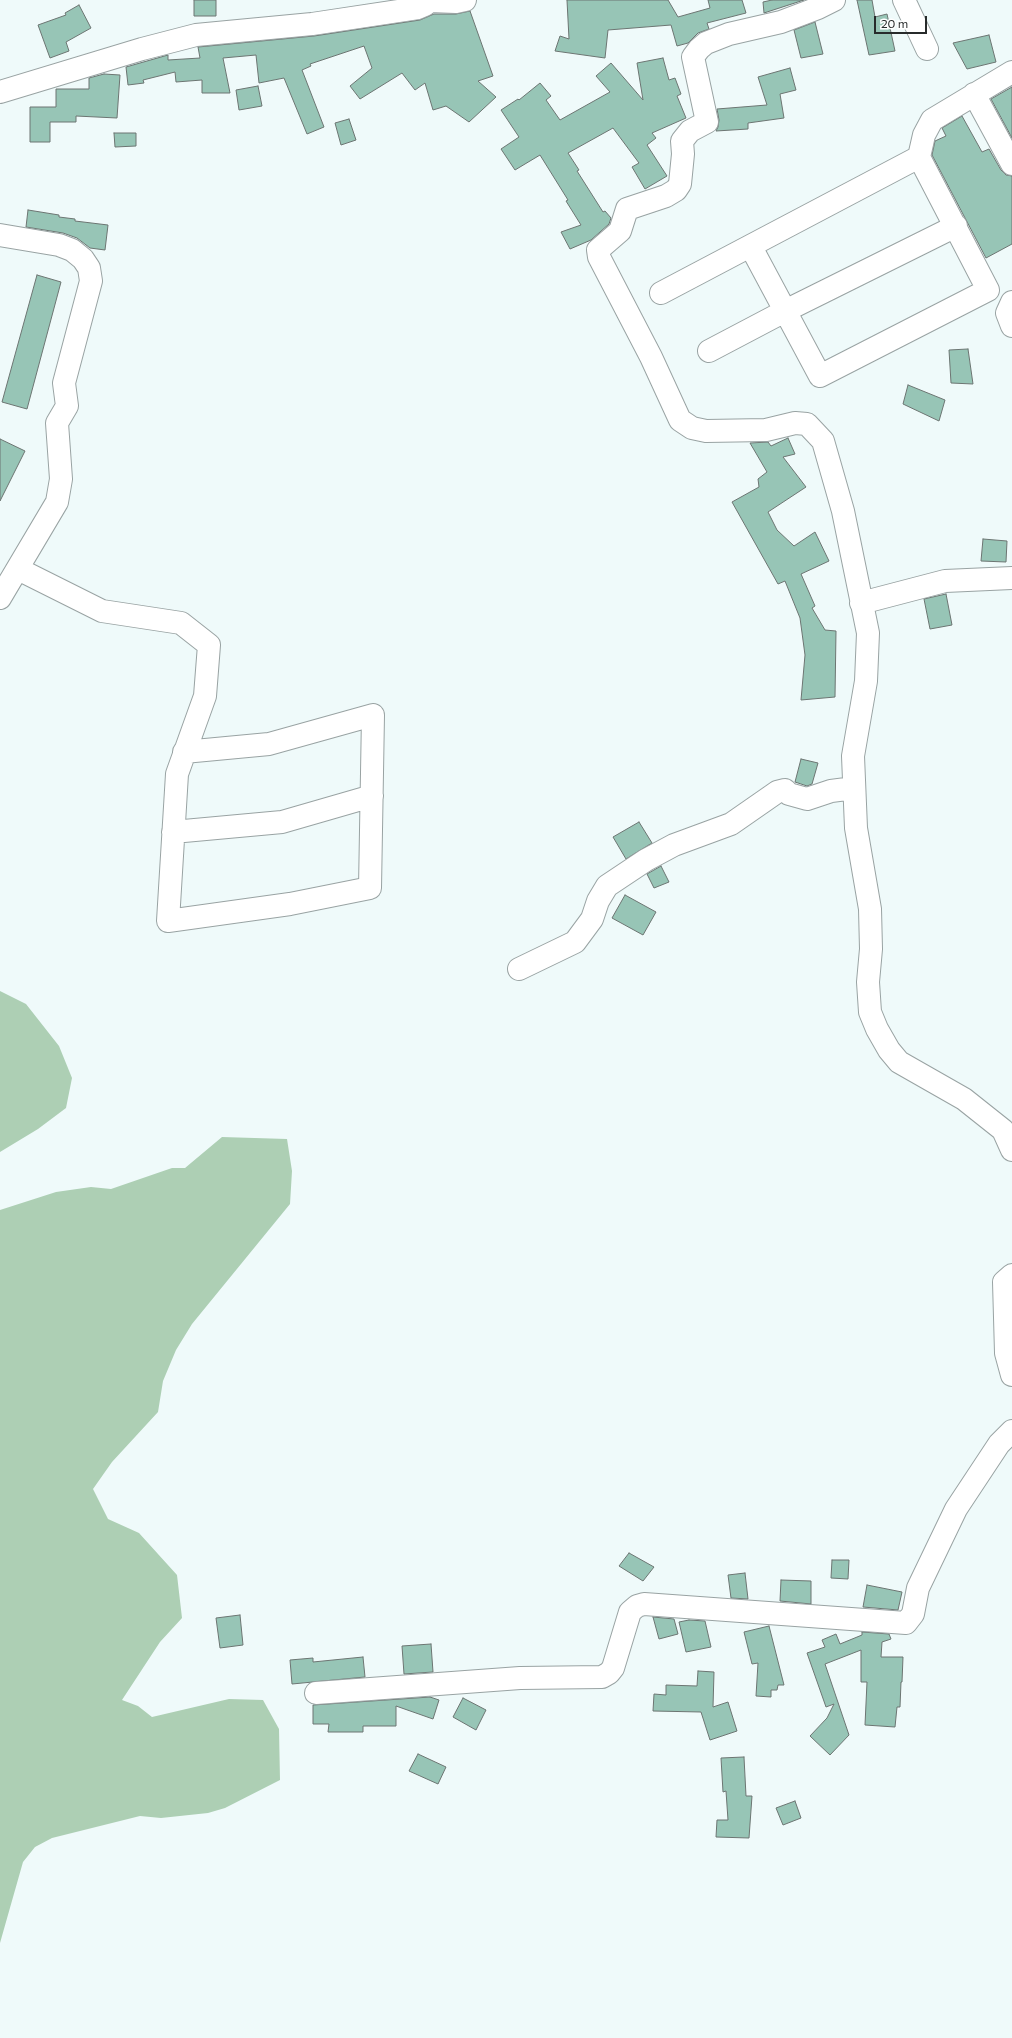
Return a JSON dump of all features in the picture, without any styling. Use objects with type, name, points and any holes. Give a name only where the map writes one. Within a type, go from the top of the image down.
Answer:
[{"type":"street","points":[[0,92],[142,49],[196,35],[328,22],[418,8],[430,0],[456,2],[465,0]]},
{"type":"street","points":[[834,0],[818,8],[781,22],[729,34],[706,43],[699,49],[693,57],[707,122],[690,131],[682,141],[683,154],[680,184],[666,196],[627,209],[620,231],[598,250],[599,257],[651,357],[680,420],[692,428],[706,431],[766,430],[795,424],[807,424],[824,441],[843,511],[868,633],[866,680],[853,756],[856,828],[870,909],[871,949],[868,982],[870,1012],[877,1029],[889,1050],[899,1062],[964,1099],[1003,1130],[1012,1150]]},
{"type":"street","points":[[904,0],[927,49]]},
{"type":"street","points":[[751,247],[820,376],[988,290],[919,157],[924,135],[932,120],[1012,72]]},
{"type":"street","points":[[974,94],[1012,164]]},
{"type":"street","points":[[661,293],[751,247],[919,157]]},
{"type":"street","points":[[709,352],[785,311],[956,226]]},
{"type":"street","points":[[0,235],[59,245],[72,250],[83,259],[89,268],[91,281],[64,383],[67,406],[57,422],[61,479],[57,502],[0,598]]},
{"type":"street","points":[[1012,302],[1007,313],[1012,326]]},
{"type":"street","points":[[18,569],[102,611],[181,623],[209,645],[205,696],[184,752],[177,774],[168,921],[290,904],[370,888],[373,715],[269,744],[184,752]]},
{"type":"street","points":[[861,603],[945,581],[1012,578]]},
{"type":"street","points":[[519,969],[575,942],[592,919],[598,901],[608,886],[646,860],[674,845],[731,824],[777,792],[785,790],[789,794],[807,799],[831,791],[854,788]]},
{"type":"street","points":[[173,832],[282,822],[372,796]]},
{"type":"street","points":[[1012,1275],[1004,1282],[1006,1353],[1012,1376]]},
{"type":"street","points":[[316,1693],[460,1684],[520,1678],[602,1677],[609,1673],[613,1668],[630,1612],[637,1606],[644,1604],[906,1623],[912,1614],[920,1581],[956,1509],[999,1444],[1012,1431]]},
{"type":"green space","points":[[0,991],[26,1004],[59,1046],[72,1078],[66,1108],[38,1129],[0,1152]]},
{"type":"green space","points":[[222,1137],[287,1139],[292,1171],[290,1204],[192,1324],[176,1350],[163,1381],[158,1412],[112,1462],[93,1489],[108,1519],[139,1533],[177,1575],[182,1618],[160,1642],[122,1700],[138,1706],[152,1717],[229,1699],[263,1700],[279,1729],[280,1780],[225,1808],[208,1813],[161,1818],[140,1816],[52,1838],[35,1847],[23,1862],[0,1943],[0,1210],[56,1192],[91,1187],[111,1189],[172,1168],[185,1168]]},
{"type":"building","points":[[194,0],[216,0],[216,16],[194,16]]},
{"type":"building","points":[[567,0],[668,0],[678,17],[710,8],[708,0],[742,0],[746,13],[707,23],[709,29],[698,33],[688,43],[677,46],[671,25],[608,30],[605,58],[555,51],[560,36],[569,39]]},
{"type":"building","points":[[772,0],[804,0],[764,13],[763,2]]},
{"type":"building","points":[[857,0],[872,0],[875,17],[887,14],[895,51],[869,55]]},
{"type":"building","points":[[79,5],[91,28],[66,42],[69,51],[50,58],[38,25],[66,15],[65,13]]},
{"type":"building","points":[[470,11],[493,76],[478,81],[496,97],[469,122],[446,106],[433,110],[425,83],[415,90],[402,73],[360,99],[350,86],[372,68],[364,46],[310,64],[311,66],[302,70],[324,127],[307,134],[284,78],[259,83],[256,55],[223,58],[230,93],[202,93],[202,80],[176,82],[175,72],[143,80],[144,83],[128,85],[126,67],[168,55],[168,60],[200,58],[198,47],[314,36],[420,20],[434,14],[456,14]]},
{"type":"building","points":[[815,22],[823,54],[801,58],[794,30]]},
{"type":"building","points":[[989,35],[996,62],[967,69],[953,43]]},
{"type":"building","points":[[663,58],[669,80],[675,78],[681,94],[677,96],[686,118],[652,133],[656,138],[647,145],[667,176],[645,189],[632,167],[639,163],[613,128],[568,153],[579,170],[577,171],[603,212],[605,211],[611,218],[609,224],[591,240],[570,249],[561,232],[581,225],[566,201],[568,200],[540,155],[515,170],[501,149],[519,137],[501,110],[518,99],[519,100],[540,83],[551,96],[546,100],[560,120],[610,92],[596,76],[611,63],[643,100],[637,63]]},
{"type":"building","points":[[790,68],[796,90],[780,94],[784,118],[748,123],[748,129],[716,131],[719,120],[717,109],[767,105],[758,77]]},
{"type":"building","points":[[104,74],[120,75],[117,118],[76,116],[76,122],[50,122],[50,142],[30,142],[30,107],[56,107],[56,89],[89,89],[89,78]]},
{"type":"building","points":[[258,86],[262,106],[239,110],[236,90]]},
{"type":"building","points":[[1012,87],[1012,138],[991,99]]},
{"type":"building","points":[[962,116],[982,152],[989,149],[1001,170],[1006,175],[1012,176],[1012,244],[986,258],[932,155],[935,141],[946,136],[942,128]]},
{"type":"building","points":[[349,119],[356,140],[341,145],[335,123]]},
{"type":"building","points":[[114,133],[136,133],[136,146],[115,147]]},
{"type":"building","points":[[28,210],[59,215],[59,217],[75,219],[75,221],[108,225],[105,250],[90,248],[77,238],[63,233],[26,227]]},
{"type":"building","points":[[37,275],[61,282],[27,409],[2,402]]},
{"type":"building","points":[[968,349],[973,384],[951,383],[949,350]]},
{"type":"building","points":[[908,385],[945,400],[939,421],[903,404]]},
{"type":"building","points":[[788,438],[795,454],[783,457],[806,487],[768,512],[777,530],[794,546],[815,532],[829,561],[801,574],[815,606],[812,608],[825,630],[836,631],[835,697],[801,700],[805,655],[800,618],[785,581],[778,584],[732,502],[759,487],[758,479],[767,472],[750,443],[768,442],[771,446]]},
{"type":"building","points":[[0,439],[25,451],[0,501]]},
{"type":"building","points":[[983,539],[1007,541],[1006,562],[981,561]]},
{"type":"building","points":[[946,594],[952,625],[930,629],[924,599]]},
{"type":"building","points":[[801,759],[818,763],[812,784],[807,786],[795,782]]},
{"type":"building","points":[[639,822],[652,843],[626,859],[613,837]]},
{"type":"building","points":[[661,866],[669,882],[654,888],[647,874]]},
{"type":"building","points":[[625,895],[656,912],[643,935],[612,918]]},
{"type":"building","points":[[629,1553],[654,1567],[643,1581],[619,1566]]},
{"type":"building","points":[[832,1560],[849,1560],[848,1579],[831,1578]]},
{"type":"building","points":[[745,1573],[748,1599],[731,1598],[728,1575]]},
{"type":"building","points":[[781,1580],[811,1581],[811,1604],[780,1601]]},
{"type":"building","points":[[867,1585],[902,1592],[898,1610],[863,1607]]},
{"type":"building","points":[[240,1615],[243,1645],[220,1648],[216,1618]]},
{"type":"building","points":[[653,1617],[674,1619],[678,1634],[659,1639]]},
{"type":"building","points":[[689,1620],[705,1621],[711,1647],[686,1652],[679,1622]]},
{"type":"building","points":[[769,1626],[784,1685],[778,1685],[777,1690],[771,1690],[771,1697],[756,1696],[758,1663],[752,1664],[744,1632]]},
{"type":"building","points":[[862,1632],[889,1634],[891,1639],[882,1642],[881,1657],[903,1657],[900,1707],[897,1707],[895,1727],[865,1725],[867,1682],[861,1682],[861,1650],[825,1664],[849,1735],[830,1755],[810,1736],[827,1718],[834,1704],[826,1707],[807,1653],[825,1647],[822,1640],[836,1634],[840,1644],[862,1635]]},
{"type":"building","points":[[431,1644],[433,1672],[404,1674],[402,1646]]},
{"type":"building","points":[[363,1657],[365,1677],[292,1684],[290,1660],[313,1658],[313,1662]]},
{"type":"building","points":[[698,1671],[714,1672],[713,1707],[728,1702],[737,1731],[710,1740],[701,1712],[653,1711],[654,1694],[666,1695],[666,1685],[697,1686]]},
{"type":"building","points":[[430,1697],[439,1700],[433,1719],[396,1706],[396,1726],[363,1726],[363,1732],[328,1732],[329,1724],[313,1724],[313,1705]]},
{"type":"building","points":[[463,1698],[486,1710],[476,1730],[453,1717]]},
{"type":"building","points":[[418,1754],[446,1767],[438,1784],[409,1771]]},
{"type":"building","points":[[744,1757],[746,1796],[752,1796],[749,1838],[716,1837],[717,1820],[728,1820],[726,1791],[723,1792],[721,1758]]},
{"type":"building","points":[[795,1801],[801,1818],[783,1825],[776,1808]]}]
